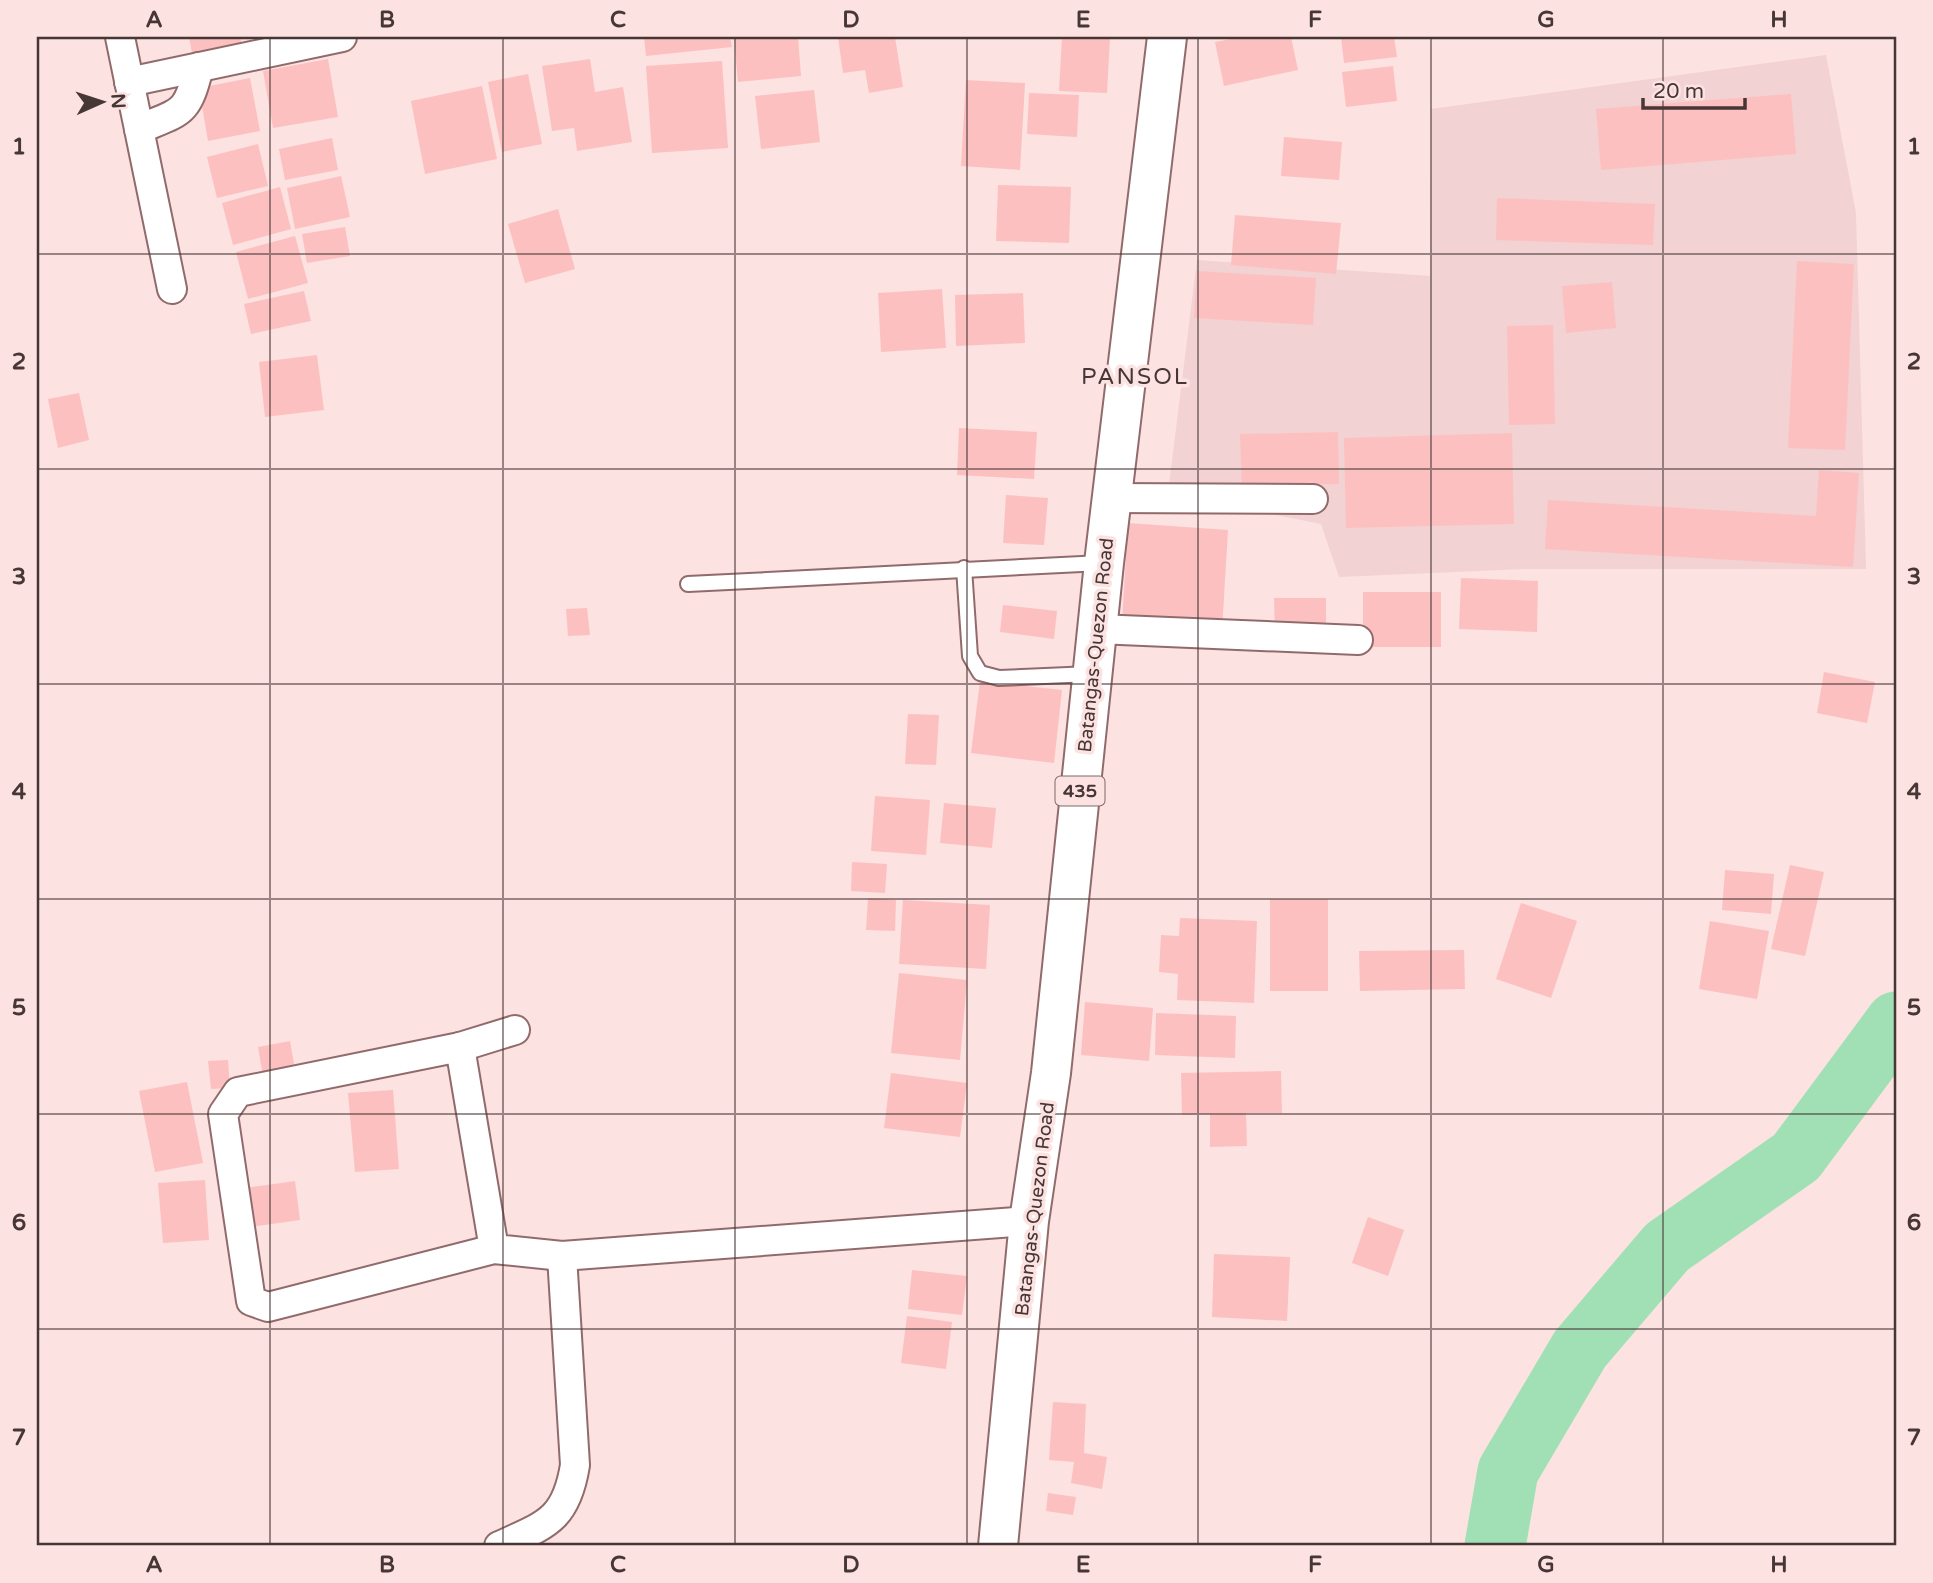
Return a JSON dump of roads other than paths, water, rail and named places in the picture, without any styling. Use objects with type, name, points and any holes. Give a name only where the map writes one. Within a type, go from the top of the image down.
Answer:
[{"type":"main road","name":"Batangas-Quezon Road","points":[[998,1546],[1030,1221],[1051,1073],[1111,498],[1167,37]]},
{"type":"street","points":[[120,37],[172,289]]},
{"type":"street","points":[[129,82],[342,37]]},
{"type":"street","points":[[139,129],[182,111],[192,96],[199,68]]},
{"type":"street","points":[[1111,498],[1313,499]]},
{"type":"street","points":[[1097,629],[1358,640]]},
{"type":"street","points":[[515,1030],[460,1047],[237,1092],[223,1114],[251,1301],[268,1307],[494,1249],[562,1256],[1030,1221]]},
{"type":"street","points":[[460,1047],[494,1249]]},
{"type":"street","points":[[499,1546],[550,1522],[571,1492],[575,1465],[562,1256]]},
{"type":"lane","points":[[688,584],[1104,563]]},
{"type":"lane","points":[[964,568],[970,656],[980,673],[999,678],[1092,674]]},
{"type":"waterway","points":[[1495,1546],[1508,1471],[1580,1349],[1667,1247],[1796,1157],[1896,1022]]},
{"type":"district","name":"PANSOL","points":[[1135,376]]}]
